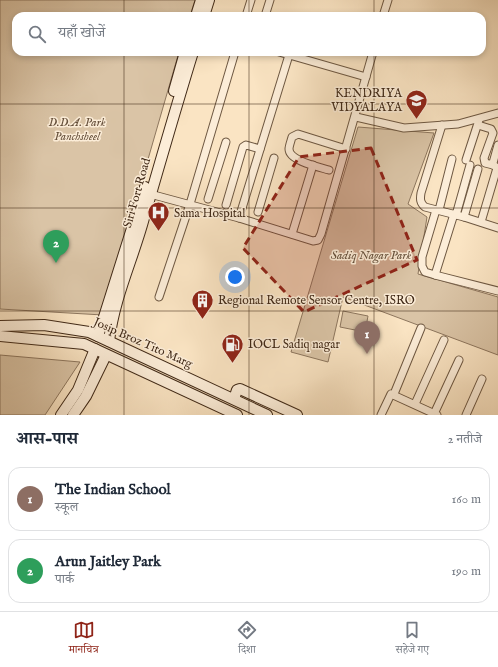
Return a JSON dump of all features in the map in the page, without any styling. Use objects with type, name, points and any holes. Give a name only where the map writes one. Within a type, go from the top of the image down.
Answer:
[{"type":"street","points":[[197,12],[201,0]]},
{"type":"street","points":[[205,12],[209,0]]},
{"type":"street","points":[[247,12],[251,0]]},
{"type":"street","points":[[266,12],[270,0]]},
{"type":"street","points":[[384,12],[385,1]]},
{"type":"street","name":"Siri Fort Road","points":[[98,336],[163,131],[184,56]]},
{"type":"street","name":"Siri Fort Road","points":[[109,340],[111,321],[144,219],[150,194],[192,56]]},
{"type":"street","points":[[159,297],[190,204],[234,56]]},
{"type":"street","points":[[239,218],[289,56]]},
{"type":"street","points":[[292,56],[366,77]]},
{"type":"street","points":[[150,194],[239,218],[313,241],[318,240],[356,117],[373,56]]},
{"type":"street","points":[[356,117],[404,128],[479,122],[498,113]]},
{"type":"street","points":[[435,275],[455,214],[479,122]]},
{"type":"street","points":[[479,122],[491,129],[493,133],[484,158],[485,163],[496,167]]},
{"type":"street","points":[[442,125],[420,199],[421,204],[425,207],[455,214],[498,228]]},
{"type":"street","points":[[329,170],[294,159],[288,148],[292,137],[298,134],[346,149]]},
{"type":"street","points":[[208,200],[226,142]]},
{"type":"street","points":[[226,205],[243,147],[246,145],[260,149]]},
{"type":"street","points":[[481,222],[496,167],[493,163],[498,145]]},
{"type":"street","points":[[258,212],[274,158]]},
{"type":"street","points":[[452,159],[422,257],[422,266],[426,272],[435,275],[498,291]]},
{"type":"street","points":[[292,234],[313,165]]},
{"type":"street","points":[[464,217],[478,169]]},
{"type":"street","name":"Josip Broz Tito Marg","points":[[0,326],[44,325],[89,332],[109,340],[267,415]]},
{"type":"street","points":[[49,340],[43,337],[42,330],[51,326]]},
{"type":"street","points":[[394,394],[421,328]]},
{"type":"street","name":"Josip Broz Tito Marg","points":[[0,336],[84,344],[237,415]]},
{"type":"street","points":[[415,404],[444,340]]},
{"type":"street","points":[[60,415],[78,390],[95,348]]},
{"type":"street","points":[[73,415],[86,396],[106,355]]},
{"type":"street","points":[[380,415],[390,394],[394,394],[436,414],[459,360]]},
{"type":"street","points":[[466,415],[482,379]]},
{"type":"street","points":[[234,399],[237,390],[240,389],[297,415]]},
{"type":"highlighted area","points":[[371,148],[417,260],[304,312],[243,248],[299,157]]},
{"type":"green space","name":"D.D.A. Park Panchsheel","points":[[0,0],[195,0],[191,12],[12,12],[12,56],[178,56],[103,315],[0,309]]},
{"type":"green space","name":"Sadiq Nagar Park","points":[[358,127],[434,133],[408,204],[427,217],[418,274],[498,297],[498,355],[343,297],[328,362],[291,352]]},
{"type":"green space","points":[[343,311],[368,316],[365,332],[340,327]]},
{"type":"green space","points":[[0,355],[80,362],[45,415],[0,415]]},
{"type":"place","name":"KENDRIYA VIDYALAYA","points":[[417,120]]},
{"type":"place","name":"Sama Hospital","points":[[158,232]]},
{"type":"place","name":"Arun Jaitley Park","points":[[56,263]]},
{"type":"place","name":"Regional Remote Sensor Centre, ISRO","points":[[202,320]]},
{"type":"place","name":"The Indian School","points":[[367,354]]},
{"type":"place","name":"IOCL Sadiq nagar","points":[[232,364]]}]
